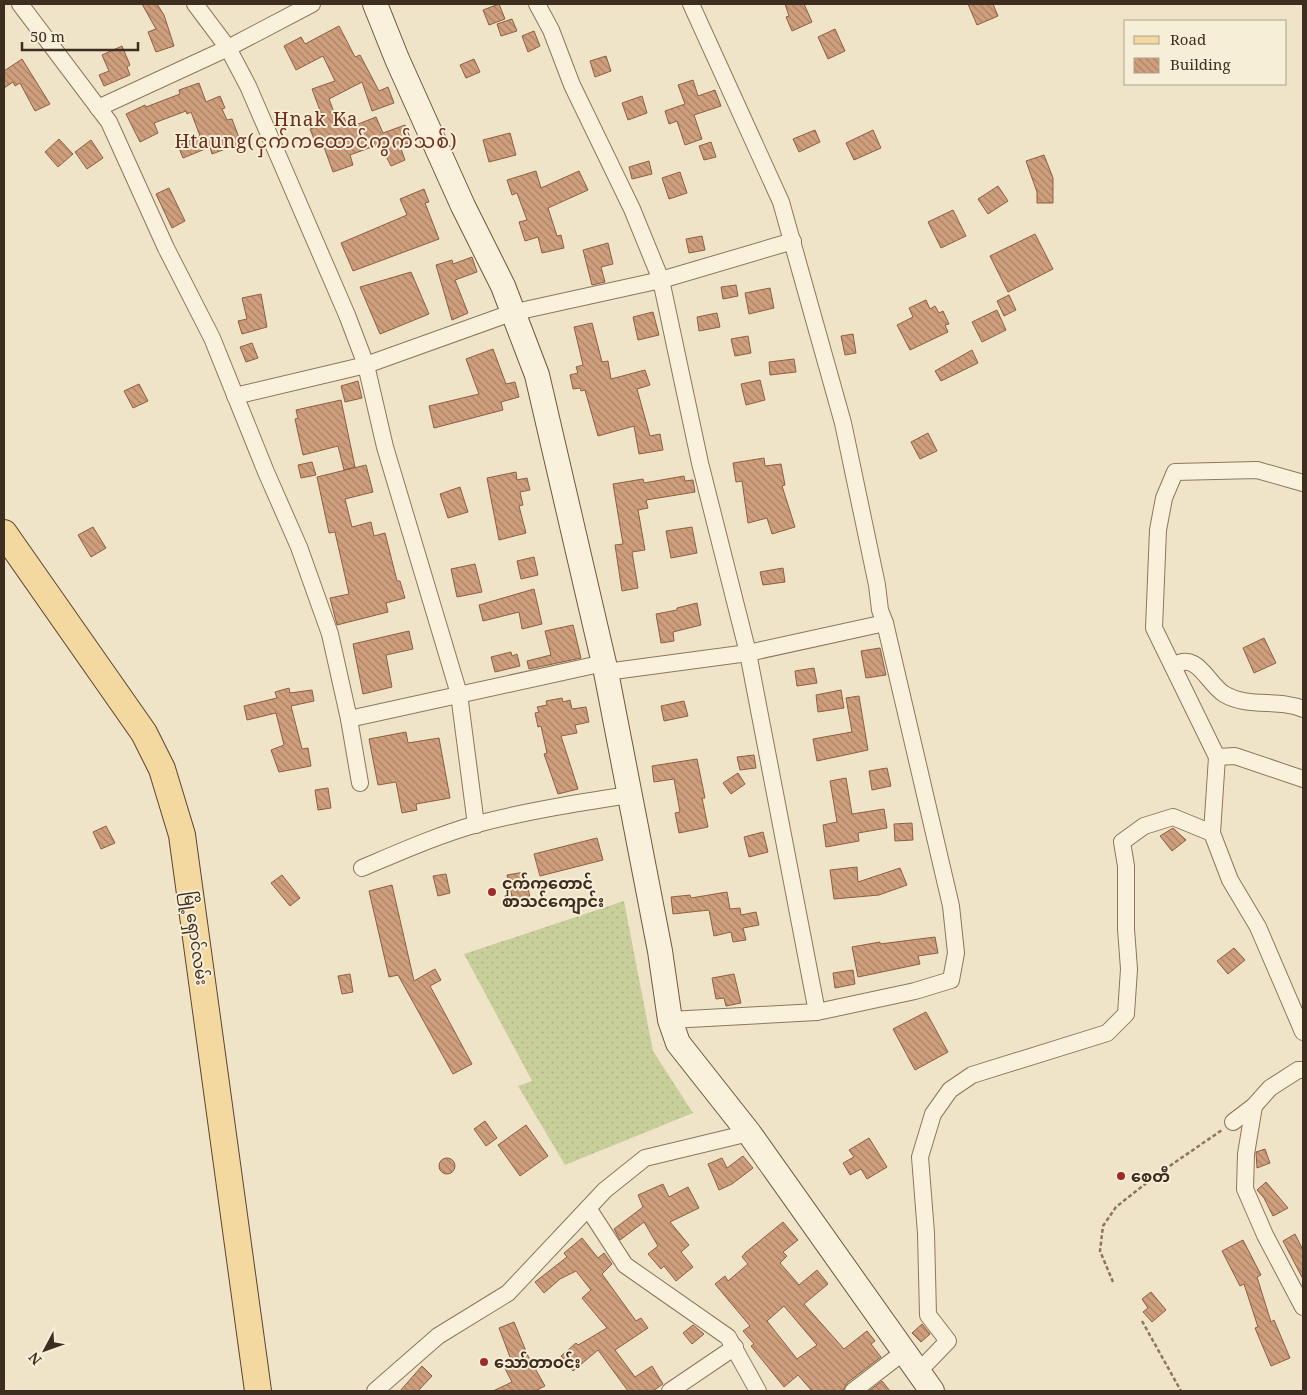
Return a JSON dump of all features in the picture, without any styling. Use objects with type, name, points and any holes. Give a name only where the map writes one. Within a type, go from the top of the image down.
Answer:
[{"type":"main road","points":[[375,4],[397,59],[459,197],[503,286],[537,375],[605,668],[628,795],[660,951],[670,1020],[678,1043],[749,1133],[920,1371],[932,1391]]},
{"type":"main road","name":"မြို့ရှောင်လမ်း","points":[[4,533],[144,733],[162,769],[182,835],[258,1391]]},
{"type":"street","points":[[20,4],[109,122],[166,248],[212,338],[298,547],[330,634],[349,719],[360,783]]},
{"type":"street","points":[[195,4],[228,48],[280,154],[348,315],[366,365],[384,447],[459,694],[476,825]]},
{"type":"street","points":[[98,108],[228,48],[312,4]]},
{"type":"street","points":[[537,4],[551,30],[576,94],[632,208],[660,280],[700,463],[748,653],[817,1012]]},
{"type":"street","points":[[670,1020],[817,1012],[915,991],[951,980],[956,953],[951,906],[885,623],[880,610],[877,585],[843,423],[822,343],[800,276],[793,241],[781,202],[692,4]]},
{"type":"street","points":[[235,396],[366,365],[512,313],[660,280],[793,241]]},
{"type":"street","points":[[1303,483],[1257,470],[1175,472],[1164,498],[1158,530],[1154,628],[1217,757],[1212,833],[1230,880],[1258,927],[1303,1032]]},
{"type":"street","points":[[349,719],[459,694],[605,668],[748,653],[885,623]]},
{"type":"street","points":[[1173,666],[1180,661],[1188,660],[1197,666],[1223,693],[1243,702],[1281,702],[1303,709]]},
{"type":"street","points":[[1217,757],[1234,756],[1303,779]]},
{"type":"street","points":[[362,868],[428,841],[476,825],[556,806],[628,795]]},
{"type":"street","points":[[920,1371],[948,1341],[928,1315],[926,1233],[920,1157],[933,1114],[950,1090],[972,1075],[1107,1033],[1126,1014],[1129,969],[1126,929],[1126,866],[1122,842],[1144,826],[1173,817],[1212,833]]},
{"type":"street","points":[[1234,1122],[1254,1106],[1270,1088],[1298,1070],[1303,1070]]},
{"type":"street","points":[[1254,1106],[1246,1154],[1245,1189],[1265,1235],[1303,1307]]},
{"type":"street","points":[[375,1391],[438,1336],[508,1294],[605,1190],[645,1158],[749,1133]]},
{"type":"street","points":[[588,1208],[625,1265],[728,1337],[735,1346],[758,1391]]},
{"type":"street","points":[[670,1391],[735,1346]]},
{"type":"street","points":[[853,1391],[905,1351]]},
{"type":"path","points":[[1113,1282],[1100,1251],[1104,1226],[1116,1207],[1158,1174],[1234,1122]]},
{"type":"path","points":[[1142,1320],[1181,1391]]},
{"type":"green space","points":[[624,901],[653,1051],[693,1113],[565,1165],[518,1086],[532,1081],[464,954]]},
{"type":"building","points":[[142,4],[157,4],[164,15],[174,46],[156,52],[148,32],[156,29]]},
{"type":"building","points":[[499,4],[505,19],[489,25],[483,10]]},
{"type":"building","points":[[785,4],[804,4],[812,22],[792,31],[786,17],[789,16]]},
{"type":"building","points":[[968,4],[993,4],[998,16],[977,25]]},
{"type":"building","points":[[512,19],[517,31],[501,36],[497,24]]},
{"type":"building","points":[[339,26],[355,57],[360,55],[379,91],[388,87],[394,103],[372,111],[362,82],[329,99],[337,120],[344,117],[348,128],[376,117],[383,133],[405,125],[412,142],[400,146],[405,160],[391,166],[380,144],[350,155],[353,165],[333,172],[324,147],[318,149],[310,129],[325,124],[312,89],[335,81],[323,56],[296,70],[284,46],[301,37],[305,44]]},
{"type":"building","points":[[835,29],[845,51],[828,59],[818,37]]},
{"type":"building","points":[[534,31],[540,46],[528,52],[522,36]]},
{"type":"building","points":[[122,46],[130,65],[127,67],[130,75],[104,86],[99,75],[109,71],[102,55]]},
{"type":"building","points":[[606,56],[611,71],[595,77],[590,61]]},
{"type":"building","points":[[22,59],[50,104],[35,111],[20,83],[15,86],[13,82],[4,88],[4,71]]},
{"type":"building","points":[[474,59],[480,72],[466,78],[460,65]]},
{"type":"building","points":[[693,80],[698,96],[715,90],[721,106],[694,115],[702,139],[685,145],[677,121],[669,124],[665,111],[685,104],[678,85]]},
{"type":"building","points":[[199,83],[206,102],[220,96],[225,108],[222,109],[227,120],[232,119],[241,143],[212,154],[210,147],[183,158],[178,146],[200,136],[191,112],[187,114],[186,111],[154,123],[158,133],[140,142],[126,114],[145,105],[146,107],[180,94],[179,90]]},
{"type":"building","points":[[642,96],[647,113],[628,120],[622,103]]},
{"type":"building","points":[[815,130],[820,142],[799,152],[793,139]]},
{"type":"building","points":[[873,130],[881,148],[854,160],[846,143]]},
{"type":"building","points":[[510,133],[516,155],[489,162],[483,140]]},
{"type":"building","points":[[59,139],[73,154],[58,167],[45,152]]},
{"type":"building","points":[[91,140],[103,158],[87,169],[75,152]]},
{"type":"building","points":[[711,142],[716,157],[704,160],[699,146]]},
{"type":"building","points":[[1044,155],[1053,178],[1053,203],[1037,203],[1037,192],[1026,161]]},
{"type":"building","points":[[649,161],[652,174],[632,179],[629,167]]},
{"type":"building","points":[[536,171],[541,188],[579,171],[588,190],[548,208],[557,236],[561,235],[564,248],[542,253],[538,237],[525,241],[519,222],[527,220],[517,193],[512,195],[507,180]]},
{"type":"building","points":[[680,172],[687,193],[669,199],[662,178]]},
{"type":"building","points":[[998,186],[1008,201],[988,214],[978,199]]},
{"type":"building","points":[[169,188],[185,221],[172,228],[156,194]]},
{"type":"building","points":[[424,189],[429,202],[425,203],[439,239],[353,271],[341,243],[407,215],[400,199]]},
{"type":"building","points":[[953,210],[966,236],[941,248],[928,222]]},
{"type":"building","points":[[1035,234],[1053,269],[1008,292],[990,256]]},
{"type":"building","points":[[702,236],[705,250],[689,253],[686,239]]},
{"type":"building","points":[[608,243],[613,264],[601,267],[605,282],[592,285],[583,250]]},
{"type":"building","points":[[472,257],[477,272],[455,280],[468,313],[452,320],[436,265],[452,260],[453,264]]},
{"type":"building","points":[[411,272],[429,314],[380,334],[360,287]]},
{"type":"building","points":[[736,285],[738,296],[723,299],[721,287]]},
{"type":"building","points":[[770,288],[774,308],[749,314],[745,293]]},
{"type":"building","points":[[261,294],[267,327],[242,334],[238,321],[247,319],[242,298]]},
{"type":"building","points":[[1009,295],[1016,310],[1004,316],[997,301]]},
{"type":"building","points":[[926,300],[930,309],[935,306],[939,313],[943,311],[949,324],[945,325],[948,332],[910,350],[897,325],[913,317],[909,308]]},
{"type":"building","points":[[997,310],[1006,330],[982,342],[972,322]]},
{"type":"building","points":[[653,312],[659,335],[638,340],[633,317]]},
{"type":"building","points":[[717,313],[720,327],[699,331],[697,317]]},
{"type":"building","points":[[592,323],[602,362],[608,361],[611,379],[645,370],[650,385],[637,389],[650,436],[660,434],[663,450],[639,454],[634,426],[598,436],[585,390],[581,391],[580,388],[573,389],[570,375],[578,373],[576,367],[583,365],[574,327]]},
{"type":"building","points":[[853,334],[856,353],[845,355],[841,336]]},
{"type":"building","points":[[748,336],[751,353],[735,356],[731,339]]},
{"type":"building","points":[[252,343],[258,358],[246,362],[240,347]]},
{"type":"building","points":[[493,349],[506,384],[515,382],[519,397],[501,402],[503,410],[434,428],[429,406],[479,394],[466,359]]},
{"type":"building","points":[[972,350],[978,363],[941,381],[935,371]]},
{"type":"building","points":[[794,359],[796,372],[770,375],[769,362]]},
{"type":"building","points":[[760,380],[765,400],[746,405],[741,384]]},
{"type":"building","points":[[358,381],[362,398],[345,402],[341,386]]},
{"type":"building","points":[[139,384],[148,401],[133,408],[124,391]]},
{"type":"building","points":[[341,400],[355,467],[344,470],[338,446],[303,455],[295,419],[298,418],[296,410]]},
{"type":"building","points":[[928,433],[937,451],[920,459],[911,442]]},
{"type":"building","points":[[764,458],[765,466],[781,464],[785,485],[782,486],[795,527],[772,534],[767,518],[748,523],[742,481],[736,482],[733,463]]},
{"type":"building","points":[[312,462],[316,475],[301,478],[298,465]]},
{"type":"building","points":[[366,465],[373,492],[345,499],[352,527],[371,522],[374,536],[385,533],[397,581],[400,581],[405,598],[386,603],[388,612],[337,625],[330,598],[349,594],[335,532],[329,533],[317,477]]},
{"type":"building","points":[[516,472],[517,480],[527,478],[530,490],[520,492],[523,505],[519,506],[526,533],[499,540],[487,478]]},
{"type":"building","points":[[684,476],[685,481],[693,480],[695,492],[646,500],[648,508],[638,510],[645,550],[632,552],[638,588],[622,591],[615,545],[623,544],[613,484],[643,479],[644,483]]},
{"type":"building","points":[[460,487],[468,512],[448,518],[440,494]]},
{"type":"building","points":[[93,527],[106,548],[91,557],[78,535]]},
{"type":"building","points":[[692,527],[697,553],[671,558],[666,531]]},
{"type":"building","points":[[534,557],[538,575],[521,579],[517,561]]},
{"type":"building","points":[[475,564],[482,592],[457,597],[451,569]]},
{"type":"building","points":[[783,568],[785,582],[763,585],[760,572]]},
{"type":"building","points":[[534,589],[542,624],[522,629],[519,612],[483,621],[479,605]]},
{"type":"building","points":[[697,603],[701,625],[673,632],[674,641],[661,643],[656,614],[677,610],[677,608]]},
{"type":"building","points":[[573,625],[581,658],[529,669],[527,661],[551,655],[545,631]]},
{"type":"building","points":[[409,631],[413,649],[386,655],[392,687],[363,694],[353,644]]},
{"type":"building","points":[[1264,638],[1276,663],[1254,673],[1243,648]]},
{"type":"building","points":[[880,648],[886,675],[866,678],[861,651]]},
{"type":"building","points":[[511,652],[512,656],[517,654],[520,666],[495,672],[491,657]]},
{"type":"building","points":[[814,668],[817,683],[797,686],[795,671]]},
{"type":"building","points":[[289,688],[290,693],[312,690],[314,701],[291,706],[302,749],[308,748],[311,766],[279,772],[271,750],[284,745],[276,713],[247,720],[244,706],[277,698],[275,692]]},
{"type":"building","points":[[841,690],[844,708],[818,712],[816,695]]},
{"type":"building","points":[[859,696],[868,750],[817,761],[813,739],[852,732],[846,698]]},
{"type":"building","points":[[562,698],[563,702],[570,700],[572,709],[586,707],[589,722],[575,725],[577,733],[561,736],[578,789],[558,794],[544,754],[547,753],[541,726],[538,727],[535,713],[539,712],[537,707],[547,705],[546,701]]},
{"type":"building","points":[[684,701],[688,716],[664,721],[661,706]]},
{"type":"building","points":[[406,732],[408,743],[439,738],[450,798],[416,804],[417,810],[402,813],[396,782],[378,785],[369,739]]},
{"type":"building","points":[[754,755],[756,768],[740,770],[737,757]]},
{"type":"building","points":[[697,759],[705,798],[702,798],[708,827],[679,833],[675,813],[680,812],[674,779],[654,782],[652,766]]},
{"type":"building","points":[[887,768],[891,786],[872,790],[869,771]]},
{"type":"building","points":[[738,773],[745,784],[731,794],[723,783]]},
{"type":"building","points":[[846,778],[852,814],[884,809],[887,828],[858,833],[859,841],[826,847],[823,825],[837,822],[830,781]]},
{"type":"building","points":[[328,788],[331,808],[318,810],[315,790]]},
{"type":"building","points":[[912,823],[913,840],[895,841],[894,824]]},
{"type":"building","points":[[106,826],[115,843],[101,849],[93,832]]},
{"type":"building","points":[[1173,828],[1186,840],[1172,851],[1160,836]]},
{"type":"building","points":[[763,832],[768,852],[749,857],[744,837]]},
{"type":"building","points":[[597,838],[603,860],[540,876],[534,854]]},
{"type":"building","points":[[857,867],[858,882],[900,868],[907,885],[879,895],[834,899],[830,870]]},
{"type":"building","points":[[525,872],[530,898],[513,901],[507,875]]},
{"type":"building","points":[[446,874],[450,893],[438,896],[433,876]]},
{"type":"building","points":[[282,875],[300,898],[290,906],[271,883]]},
{"type":"building","points":[[392,885],[414,981],[435,969],[441,980],[430,986],[472,1064],[453,1074],[398,975],[389,977],[369,891]]},
{"type":"building","points":[[727,892],[730,909],[740,908],[741,915],[756,912],[759,925],[743,928],[746,940],[733,942],[731,932],[714,936],[709,910],[673,914],[671,897],[690,895],[691,898]]},
{"type":"building","points":[[935,937],[938,953],[918,956],[920,964],[858,977],[852,947],[880,942],[880,944]]},
{"type":"building","points":[[1234,948],[1245,960],[1228,974],[1217,961]]},
{"type":"building","points":[[853,970],[855,984],[835,988],[833,973]]},
{"type":"building","points":[[350,974],[353,992],[342,994],[338,976]]},
{"type":"building","points":[[734,974],[741,1003],[726,1006],[724,998],[716,999],[712,978]]},
{"type":"building","points":[[926,1012],[948,1052],[915,1070],[893,1029]]},
{"type":"building","points":[[485,1121],[497,1138],[486,1146],[474,1129]]},
{"type":"building","points":[[526,1125],[548,1156],[520,1176],[498,1145]]},
{"type":"building","points":[[869,1138],[887,1167],[867,1179],[861,1169],[850,1175],[843,1163],[854,1157],[849,1150]]},
{"type":"building","points":[[1265,1149],[1270,1163],[1257,1168],[1256,1152]]},
{"type":"building","points":[[743,1156],[753,1168],[732,1184],[719,1190],[708,1164],[722,1158],[727,1168]]},
{"type":"building","points":[[444,1158],[450,1158],[455,1163],[453,1172],[444,1174],[439,1169],[439,1163]]},
{"type":"building","points":[[1266,1182],[1288,1208],[1273,1216],[1264,1198],[1257,1190]]},
{"type":"building","points":[[663,1184],[669,1197],[688,1187],[699,1208],[670,1222],[689,1245],[681,1252],[693,1267],[676,1281],[664,1266],[661,1269],[648,1254],[658,1246],[644,1222],[620,1240],[614,1229],[643,1207],[638,1195]]},
{"type":"building","points":[[783,1222],[798,1240],[783,1252],[787,1256],[780,1263],[799,1285],[817,1270],[828,1284],[804,1304],[844,1349],[867,1331],[875,1341],[871,1344],[881,1357],[847,1383],[843,1391],[812,1391],[798,1375],[784,1387],[751,1346],[754,1344],[743,1331],[750,1326],[715,1284],[725,1276],[728,1281],[748,1264],[742,1257]],"holes":[[[784,1306],[817,1345],[797,1359],[767,1321]]]},
{"type":"building","points":[[1295,1234],[1303,1250],[1303,1279],[1283,1241]]},
{"type":"building","points":[[582,1238],[598,1258],[604,1253],[612,1264],[602,1274],[636,1321],[641,1318],[648,1328],[615,1350],[635,1377],[652,1366],[663,1384],[653,1391],[628,1391],[598,1350],[573,1371],[561,1356],[576,1343],[578,1345],[607,1328],[582,1298],[591,1290],[576,1271],[560,1279],[544,1293],[535,1282],[567,1257],[564,1253]]},
{"type":"building","points":[[1243,1240],[1261,1275],[1257,1277],[1271,1322],[1274,1320],[1290,1358],[1271,1366],[1255,1328],[1258,1327],[1244,1284],[1240,1286],[1222,1251]]},
{"type":"building","points":[[1151,1292],[1166,1310],[1152,1322],[1143,1312],[1148,1308],[1142,1299]]},
{"type":"building","points":[[514,1322],[528,1356],[545,1386],[535,1391],[493,1391],[512,1382],[501,1361],[510,1357],[499,1328]]},
{"type":"building","points":[[922,1324],[930,1334],[921,1342],[912,1333]]},
{"type":"building","points":[[693,1325],[704,1334],[692,1344],[683,1333]]},
{"type":"building","points":[[422,1366],[432,1376],[418,1391],[400,1391]]},
{"type":"building","points":[[882,1381],[890,1391],[869,1391]]},
{"type":"place","name":"ငှက်ကတောင် စာသင်ကျောင်း","points":[[492,892]]},
{"type":"place","name":"စေတီ","points":[[1121,1176]]},
{"type":"place","name":"သော်တာဝင်း","points":[[484,1362]]},
{"type":"district","name":"Hnak Ka Htaung(ငှက်ကထောင်ကွက်သစ်)","points":[[316,130]]}]
